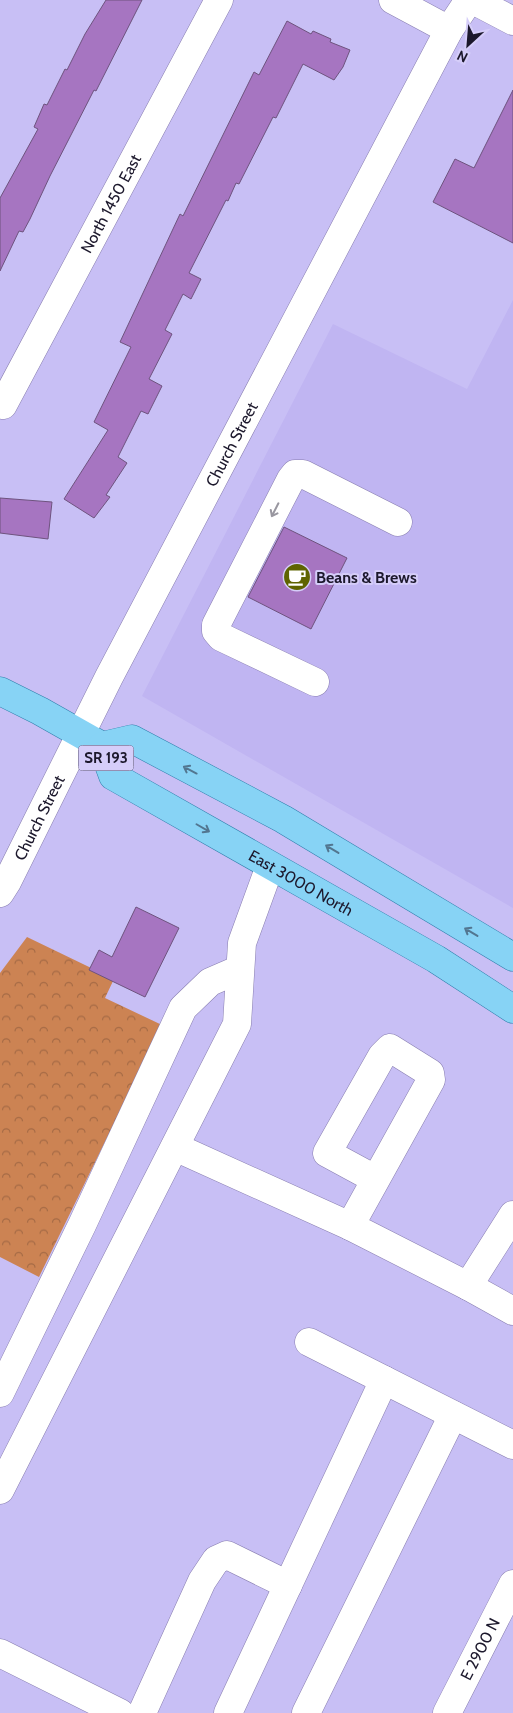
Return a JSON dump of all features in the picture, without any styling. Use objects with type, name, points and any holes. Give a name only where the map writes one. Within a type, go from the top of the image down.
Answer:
[{"type":"main road","name":"SR 193","points":[[0,691],[92,740],[132,739],[283,820],[513,957]]},
{"type":"main road","name":"East 3000 North","points":[[92,740],[113,776],[436,959],[513,1009]]},
{"type":"street","name":"North 1450 East","points":[[2,404],[219,0]]},
{"type":"street","points":[[393,0],[449,30]]},
{"type":"street","name":"Church Street","points":[[2,886],[92,740],[118,659],[449,30],[469,0]]},
{"type":"street","points":[[474,0],[513,21]]},
{"type":"street","points":[[315,682],[221,637],[216,631],[216,624],[291,479],[296,474],[303,474],[398,522]]},
{"type":"street","points":[[0,1490],[237,1024],[242,943],[270,866]]},
{"type":"street","points":[[0,1393],[82,1225],[183,1008],[210,982],[240,969]]},
{"type":"street","points":[[350,1226],[431,1080],[430,1073],[390,1048],[382,1056],[327,1153],[374,1180]]},
{"type":"street","points":[[175,1147],[350,1226],[513,1310]]},
{"type":"street","points":[[468,1286],[513,1215]]},
{"type":"street","points":[[308,1342],[513,1445]]},
{"type":"street","points":[[228,1713],[384,1380]]},
{"type":"street","points":[[306,1713],[453,1415]]},
{"type":"street","points":[[142,1713],[202,1581],[216,1560],[227,1555],[288,1585]]},
{"type":"street","name":"E 2900 N","points":[[447,1713],[513,1584]]},
{"type":"street","points":[[0,1653],[120,1713]]},
{"type":"shaded area","points":[[513,300],[513,908],[142,696],[333,324],[467,389]]},
{"type":"green space","points":[[27,937],[114,979],[105,998],[162,1025],[39,1277],[0,1257],[0,973]]},
{"type":"building","points":[[106,0],[142,0],[50,176],[30,219],[23,232],[19,231],[0,271],[0,198],[38,129],[34,127],[44,104],[47,105],[65,69],[67,70],[85,34]]},
{"type":"building","points":[[287,21],[311,34],[313,31],[331,39],[330,42],[350,50],[343,67],[334,80],[303,64],[276,118],[273,117],[239,184],[236,183],[228,201],[226,200],[189,273],[201,279],[191,299],[183,294],[165,330],[172,334],[149,379],[162,386],[148,414],[141,411],[118,457],[127,463],[106,495],[110,497],[94,518],[64,499],[108,430],[94,422],[131,347],[120,342],[180,214],[183,216],[254,72],[259,75]]},
{"type":"building","points":[[513,90],[513,243],[433,202],[455,159],[474,168]]},
{"type":"building","points":[[0,498],[52,502],[48,539],[0,533]]},
{"type":"building","name":"Beans & Brews","points":[[284,527],[347,558],[311,629],[248,597]]},
{"type":"building","points":[[136,907],[179,928],[145,997],[89,970],[99,950],[112,957]]},
{"type":"place","name":"Beans & Brews","points":[[297,577]]}]
